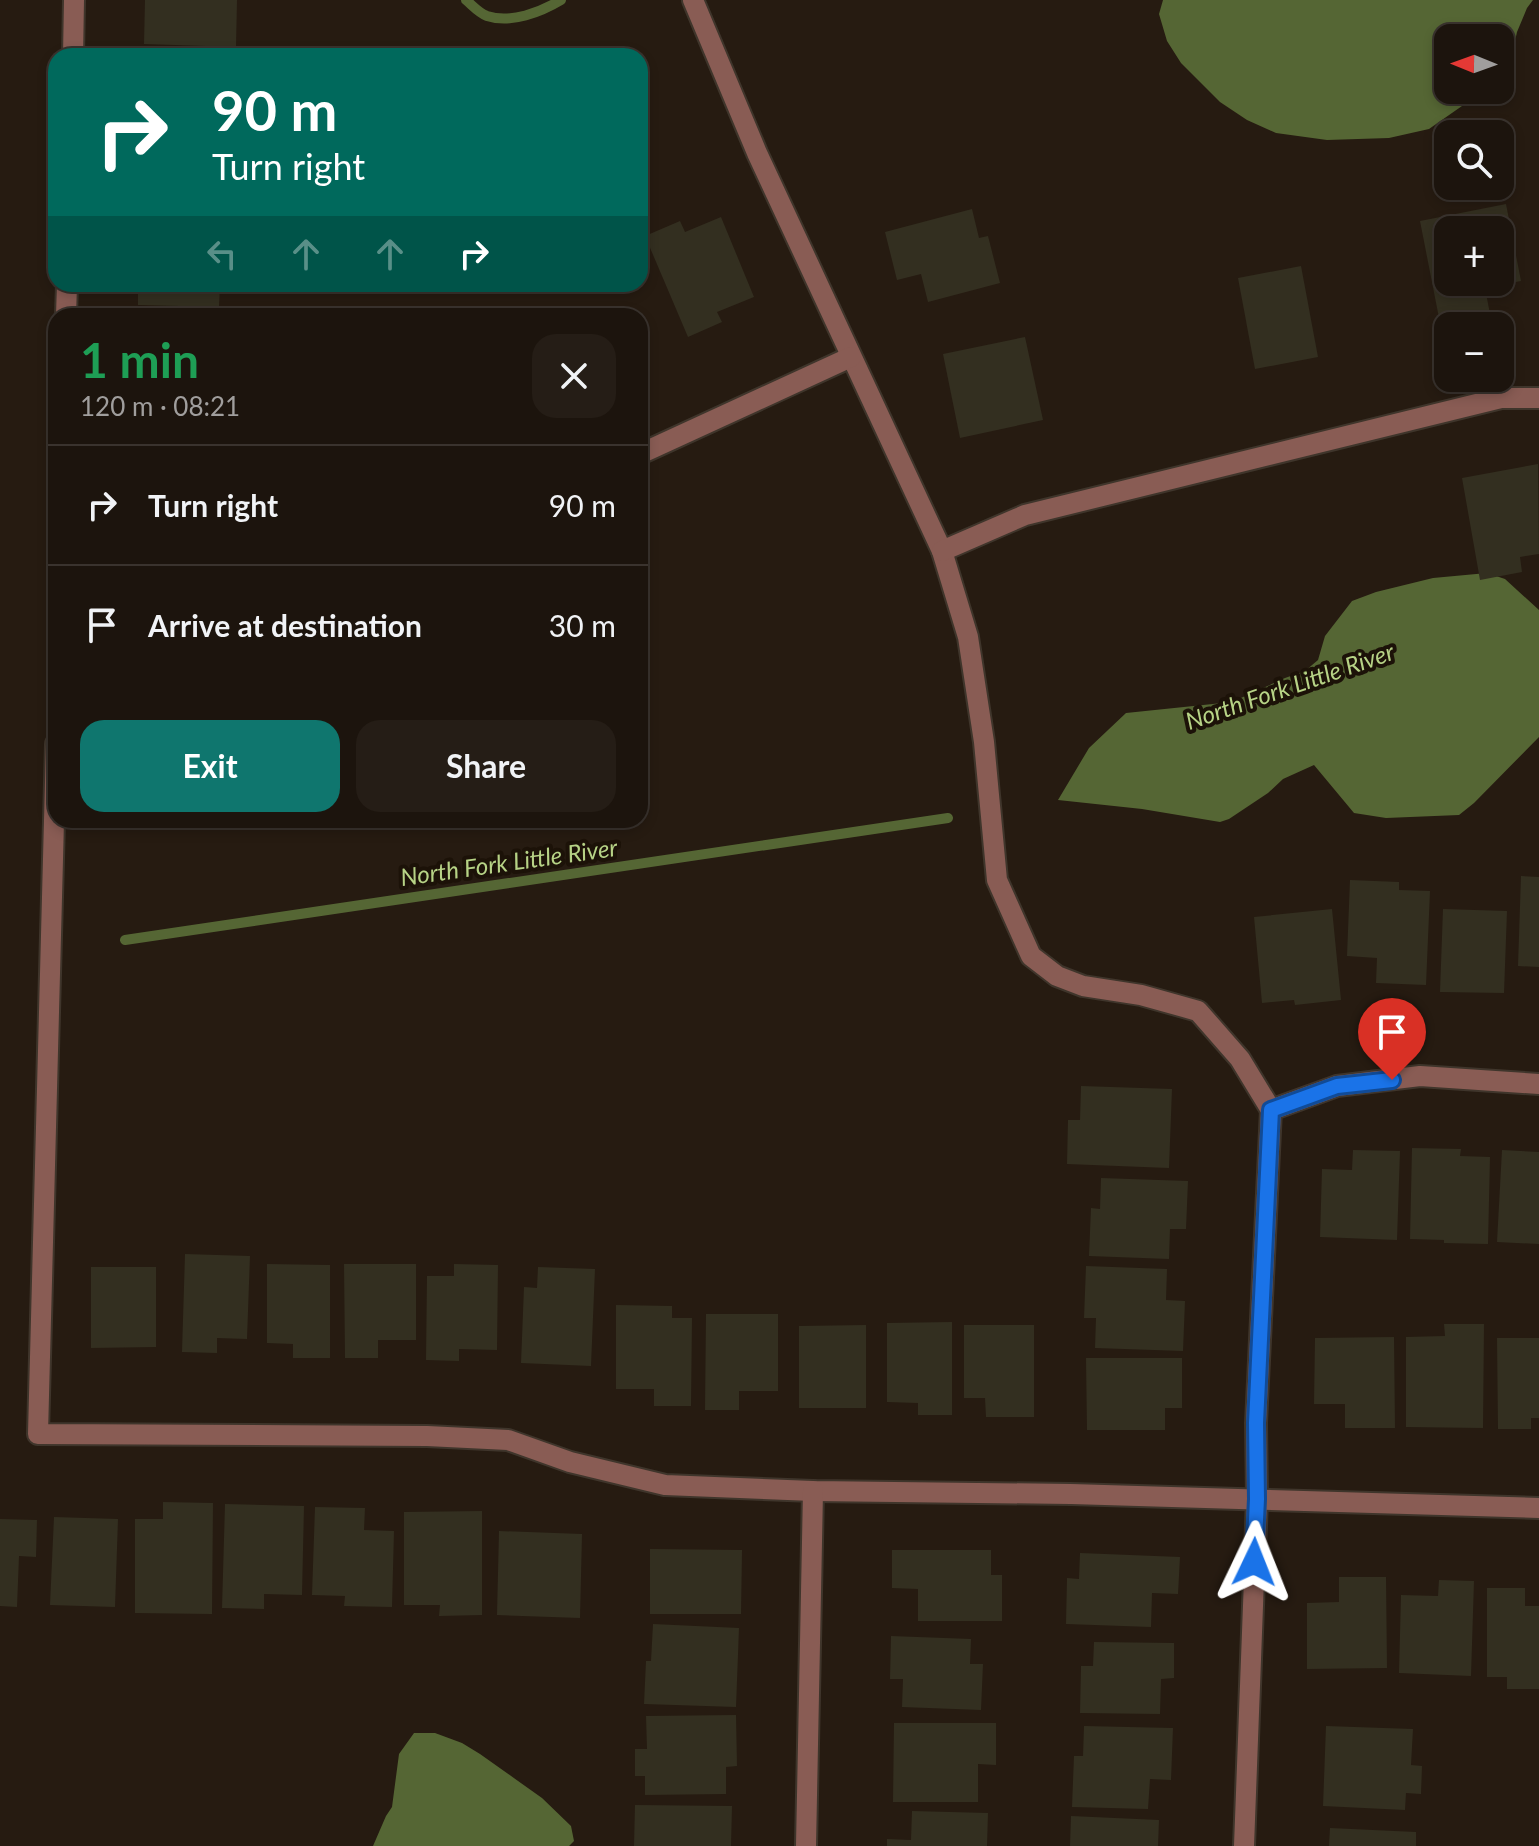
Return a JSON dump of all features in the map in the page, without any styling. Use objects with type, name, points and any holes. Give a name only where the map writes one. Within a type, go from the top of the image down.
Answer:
[{"type":"street","points":[[73,48],[74,0]]},
{"type":"street","points":[[693,0],[757,153],[942,551],[968,637],[984,742],[997,880],[1031,956],[1057,976],[1083,986],[1141,995],[1198,1011],[1240,1059],[1271,1110],[1256,1423],[1257,1499],[1244,1846]]},
{"type":"street","points":[[648,450],[851,357]]},
{"type":"street","points":[[942,551],[1025,515],[1501,398],[1539,398]]},
{"type":"street","points":[[54,828],[38,1434],[427,1436],[508,1440],[570,1462],[665,1485],[1539,1508]]},
{"type":"street","points":[[1271,1110],[1337,1086],[1420,1076],[1539,1084]]},
{"type":"street","points":[[806,1846],[813,1491]]},
{"type":"water","points":[[1163,0],[1533,0],[1527,8],[1514,46],[1514,24],[1434,24],[1434,104],[1464,104],[1442,120],[1434,120],[1434,126],[1429,129],[1389,138],[1327,140],[1276,133],[1247,120],[1220,102],[1181,63],[1167,41],[1159,14]]},
{"type":"water","points":[[1487,573],[1505,579],[1539,610],[1539,737],[1459,815],[1386,818],[1354,813],[1314,765],[1283,779],[1268,793],[1220,822],[1058,800],[1089,748],[1126,713],[1232,702],[1305,671],[1318,660],[1325,636],[1352,601],[1433,578]]},
{"type":"water","points":[[414,1733],[435,1733],[480,1754],[542,1798],[571,1826],[574,1841],[569,1846],[373,1846],[392,1807],[399,1754]]},
{"type":"building","points":[[145,0],[237,0],[236,47],[144,44]]},
{"type":"building","points":[[1506,204],[1508,216],[1445,216]]},
{"type":"building","points":[[972,209],[979,238],[988,236],[1000,283],[928,302],[921,274],[897,280],[885,232]]},
{"type":"building","points":[[721,217],[754,297],[717,312],[722,322],[688,337],[648,243],[648,235],[680,221],[685,232]]},
{"type":"building","points":[[1434,218],[1434,292],[1420,221]]},
{"type":"building","points":[[1514,245],[1521,281],[1514,282]]},
{"type":"building","points":[[1301,266],[1318,357],[1255,369],[1238,278]]},
{"type":"building","points":[[138,292],[220,292],[219,307],[138,305]]},
{"type":"building","points":[[1435,296],[1487,296],[1490,312],[1438,312]]},
{"type":"building","points":[[1025,337],[1043,420],[960,438],[943,354]]},
{"type":"building","points":[[1538,464],[1539,554],[1520,557],[1522,572],[1480,580],[1462,478]]},
{"type":"building","points":[[1521,876],[1539,877],[1539,967],[1518,966]]},
{"type":"building","points":[[1350,880],[1399,882],[1399,890],[1430,891],[1426,985],[1376,983],[1377,958],[1347,956]]},
{"type":"building","points":[[1332,909],[1341,1000],[1295,1005],[1294,1000],[1262,1003],[1254,917]]},
{"type":"building","points":[[1443,909],[1507,911],[1504,993],[1440,992]]},
{"type":"building","points":[[1081,1086],[1172,1089],[1169,1168],[1067,1164],[1068,1120],[1080,1120]]},
{"type":"building","points":[[1412,1148],[1461,1149],[1460,1156],[1490,1157],[1488,1244],[1410,1239]]},
{"type":"building","points":[[1353,1150],[1400,1151],[1397,1240],[1320,1237],[1322,1169],[1352,1170]]},
{"type":"building","points":[[1502,1150],[1539,1152],[1539,1244],[1497,1242]]},
{"type":"building","points":[[1101,1178],[1188,1181],[1186,1229],[1170,1229],[1169,1259],[1089,1256],[1091,1208],[1100,1209]]},
{"type":"building","points":[[185,1254],[250,1256],[247,1339],[217,1338],[217,1353],[182,1352]]},
{"type":"building","points":[[267,1264],[330,1265],[330,1358],[293,1358],[293,1344],[267,1343]]},
{"type":"building","points":[[344,1264],[416,1264],[416,1340],[378,1340],[378,1358],[345,1358]]},
{"type":"building","points":[[454,1264],[498,1265],[497,1350],[459,1349],[459,1361],[426,1360],[427,1276],[454,1276]]},
{"type":"building","points":[[1086,1266],[1167,1269],[1166,1300],[1185,1301],[1183,1351],[1095,1348],[1096,1318],[1084,1318]]},
{"type":"building","points":[[91,1267],[156,1267],[156,1347],[91,1348]]},
{"type":"building","points":[[538,1267],[595,1269],[591,1366],[521,1363],[524,1287],[537,1288]]},
{"type":"building","points":[[616,1305],[672,1306],[672,1318],[692,1318],[691,1406],[654,1406],[654,1389],[616,1389]]},
{"type":"building","points":[[706,1314],[778,1314],[778,1391],[739,1391],[739,1410],[705,1410]]},
{"type":"building","points":[[952,1322],[952,1415],[918,1415],[918,1403],[887,1402],[887,1323]]},
{"type":"building","points":[[1444,1324],[1484,1324],[1483,1428],[1406,1427],[1406,1337],[1445,1336]]},
{"type":"building","points":[[866,1325],[866,1408],[799,1408],[799,1326]]},
{"type":"building","points":[[964,1325],[1034,1325],[1034,1417],[986,1417],[985,1398],[964,1398]]},
{"type":"building","points":[[1394,1337],[1395,1428],[1345,1428],[1345,1404],[1314,1404],[1315,1338]]},
{"type":"building","points":[[1497,1338],[1539,1338],[1539,1418],[1531,1418],[1531,1429],[1498,1429]]},
{"type":"building","points":[[1086,1358],[1182,1358],[1182,1408],[1165,1408],[1165,1430],[1087,1430]]},
{"type":"building","points":[[163,1502],[213,1503],[212,1614],[135,1613],[135,1519],[163,1519]]},
{"type":"building","points":[[225,1504],[304,1506],[302,1595],[264,1594],[264,1609],[222,1608]]},
{"type":"building","points":[[315,1507],[365,1508],[364,1530],[394,1531],[392,1607],[344,1606],[345,1596],[312,1595]]},
{"type":"building","points":[[482,1511],[482,1615],[439,1616],[440,1605],[404,1605],[404,1512]]},
{"type":"building","points":[[54,1517],[118,1519],[115,1607],[50,1605]]},
{"type":"building","points":[[0,1519],[37,1520],[36,1557],[19,1556],[17,1607],[0,1606]]},
{"type":"building","points":[[499,1531],[582,1534],[580,1618],[497,1615]]},
{"type":"building","points":[[650,1549],[742,1550],[741,1614],[650,1614]]},
{"type":"building","points":[[892,1550],[991,1550],[991,1575],[1002,1575],[1002,1621],[918,1621],[918,1589],[892,1588]]},
{"type":"building","points":[[1080,1553],[1180,1557],[1178,1594],[1152,1593],[1151,1627],[1066,1624],[1067,1578],[1079,1579]]},
{"type":"building","points":[[1339,1577],[1386,1577],[1387,1668],[1307,1669],[1307,1603],[1339,1602]]},
{"type":"building","points":[[1439,1580],[1474,1581],[1471,1676],[1399,1673],[1401,1595],[1438,1596]]},
{"type":"building","points":[[1487,1588],[1525,1588],[1525,1606],[1539,1606],[1539,1689],[1507,1689],[1507,1677],[1487,1677]]},
{"type":"building","points":[[653,1624],[739,1628],[736,1707],[644,1704],[646,1661],[651,1661]]},
{"type":"building","points":[[891,1636],[971,1639],[970,1664],[983,1664],[981,1710],[902,1707],[903,1679],[890,1679]]},
{"type":"building","points":[[1094,1642],[1174,1643],[1174,1678],[1161,1679],[1160,1714],[1080,1713],[1081,1666],[1093,1666]]},
{"type":"building","points":[[736,1715],[737,1766],[726,1767],[726,1794],[645,1795],[645,1776],[635,1776],[635,1749],[647,1749],[646,1716]]},
{"type":"building","points":[[894,1723],[996,1723],[996,1765],[978,1764],[978,1802],[893,1802]]},
{"type":"building","points":[[1084,1726],[1173,1728],[1171,1780],[1150,1779],[1148,1809],[1072,1807],[1074,1756],[1083,1756]]},
{"type":"building","points":[[1326,1726],[1413,1729],[1411,1765],[1422,1766],[1421,1794],[1406,1793],[1405,1810],[1323,1806]]},
{"type":"building","points":[[635,1805],[732,1806],[731,1846],[634,1846]]},
{"type":"building","points":[[912,1811],[988,1813],[987,1846],[887,1846],[887,1839],[911,1840]]},
{"type":"building","points":[[1071,1816],[1159,1820],[1158,1846],[1070,1846]]},
{"type":"building","points":[[1330,1828],[1416,1832],[1416,1846],[1329,1846]]},
{"type":"waterway","points":[[466,0],[484,15],[506,19],[544,9],[561,0]]},
{"type":"waterway","name":"North Fork Little River","points":[[125,940],[948,818]]},
{"type":"route","points":[[1254,1562],[1256,1423],[1271,1110],[1337,1086],[1392,1080]]}]
